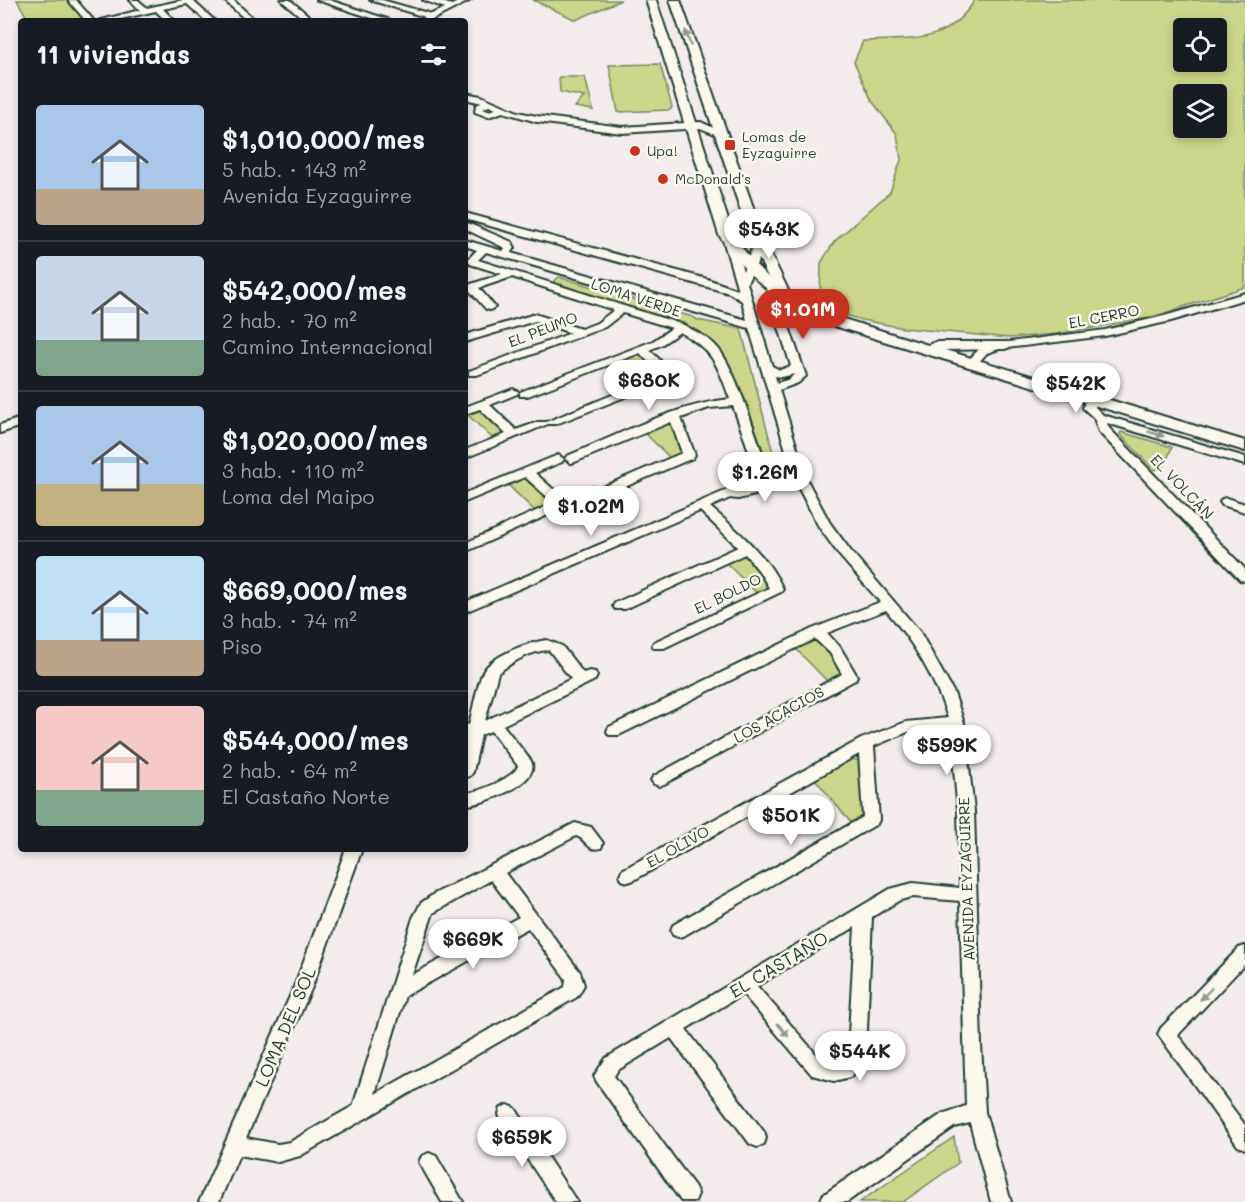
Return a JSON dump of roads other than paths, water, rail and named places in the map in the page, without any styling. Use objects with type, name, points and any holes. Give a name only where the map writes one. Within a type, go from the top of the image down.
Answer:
[{"type":"main road","points":[[651,0],[726,235],[743,268],[809,313],[1245,446]]},
{"type":"main road","points":[[675,0],[759,244],[776,282],[789,301]]},
{"type":"main road","points":[[671,61],[695,60]]},
{"type":"main road","points":[[713,195],[729,198],[741,194]]},
{"type":"main road","points":[[911,345],[1005,345]]},
{"type":"street","points":[[72,0],[87,18]]},
{"type":"street","points":[[134,0],[146,11]]},
{"type":"street","points":[[228,0],[249,18]]},
{"type":"street","points":[[274,0],[296,18]]},
{"type":"street","points":[[285,0],[307,18]]},
{"type":"street","points":[[321,0],[379,18]]},
{"type":"street","points":[[374,0],[425,18]]},
{"type":"street","points":[[427,0],[452,7]]},
{"type":"street","points":[[430,18],[467,0]]},
{"type":"street","points":[[115,18],[191,1],[208,18]]},
{"type":"street","points":[[157,8],[168,18]]},
{"type":"street","points":[[468,97],[529,118],[611,129],[669,126],[693,130],[709,127],[720,133]]},
{"type":"street","points":[[468,217],[703,281],[733,291],[745,299]]},
{"type":"street","points":[[468,226],[508,244],[510,248],[487,260],[487,265],[473,260],[484,248]]},
{"type":"street","points":[[468,244],[755,326]]},
{"type":"street","name":"AVENIDA EYZAGUIRRE","points":[[759,244],[756,255],[743,268],[741,284],[799,475],[824,524],[839,546],[915,635],[946,693],[957,723],[966,811],[976,1112],[1001,1202]]},
{"type":"street","name":"LOMA VERDE","points":[[487,265],[680,327],[712,348],[724,367],[763,473]]},
{"type":"street","points":[[703,281],[722,279],[743,268]]},
{"type":"street","points":[[468,286],[507,272]]},
{"type":"street","points":[[771,286],[797,367],[798,379],[781,384],[772,390]]},
{"type":"street","points":[[468,287],[490,307]]},
{"type":"street","name":"EL CERRO","points":[[972,363],[983,351],[1005,345],[1074,339],[1105,333],[1245,296]]},
{"type":"street","name":"EL PEUMO","points":[[473,373],[601,325],[621,309]]},
{"type":"street","points":[[782,323],[794,315],[809,313]]},
{"type":"street","points":[[468,338],[535,317],[580,332]]},
{"type":"street","points":[[468,410],[657,343],[680,327]]},
{"type":"street","points":[[468,453],[662,379],[662,370],[641,349]]},
{"type":"street","points":[[768,368],[782,374],[789,373],[797,367]]},
{"type":"street","name":"EL VOLCÁN","points":[[1091,400],[1089,408],[1100,417],[1103,429],[1245,576]]},
{"type":"street","points":[[468,497],[527,472],[708,405],[737,402]]},
{"type":"street","points":[[482,404],[514,435]]},
{"type":"street","points":[[468,547],[562,504],[689,455],[675,417]]},
{"type":"street","points":[[1100,417],[1245,461]]},
{"type":"street","points":[[0,429],[18,423]]},
{"type":"street","points":[[527,472],[562,504]]},
{"type":"street","points":[[468,606],[729,494],[738,484],[763,473],[799,475]]},
{"type":"street","points":[[729,494],[738,495],[799,475]]},
{"type":"street","points":[[1226,502],[1245,508]]},
{"type":"street","name":"EL BOLDO","points":[[659,645],[776,589],[772,580],[746,548],[702,506]]},
{"type":"street","points":[[620,606],[746,548]]},
{"type":"street","points":[[614,731],[817,632],[889,604]]},
{"type":"street","name":"LOS ACACIOS","points":[[659,780],[850,676],[835,650],[817,632]]},
{"type":"street","points":[[468,751],[471,730],[489,674],[500,663],[536,646],[549,645],[585,678],[493,723],[471,730]]},
{"type":"street","points":[[468,799],[477,799],[520,777],[525,772],[526,765],[493,723]]},
{"type":"street","name":"EL OLIVO","points":[[628,875],[866,743],[906,727],[957,723]]},
{"type":"street","points":[[679,930],[871,820],[866,743]]},
{"type":"street","points":[[360,1112],[421,918],[427,908],[440,899],[575,829],[585,831],[595,843]]},
{"type":"street","name":"LOMA DEL SOL","points":[[209,1202],[303,987],[353,852]]},
{"type":"street","points":[[235,1145],[286,1152],[571,992],[575,985],[574,977],[494,871]]},
{"type":"street","name":"EL CASTAÑO","points":[[688,1194],[603,1076],[612,1064],[896,894],[908,890],[967,895]]},
{"type":"street","points":[[746,985],[813,1066],[829,1073],[844,1071],[852,1063],[857,1052],[864,913]]},
{"type":"street","points":[[398,991],[530,919]]},
{"type":"street","points":[[840,928],[862,938]]},
{"type":"street","points":[[1245,953],[1167,1034],[1245,1140]]},
{"type":"street","points":[[674,1028],[757,1138]]},
{"type":"street","points":[[830,1202],[949,1120],[976,1112]]},
{"type":"street","points":[[508,1114],[567,1202]]},
{"type":"street","points":[[429,1162],[453,1202]]},
{"type":"place","name":"Lomas de Eyzaguirre","points":[[730,145]]},
{"type":"place","name":"Upa!","points":[[635,151]]},
{"type":"place","name":"McDonald's","points":[[663,179]]}]
